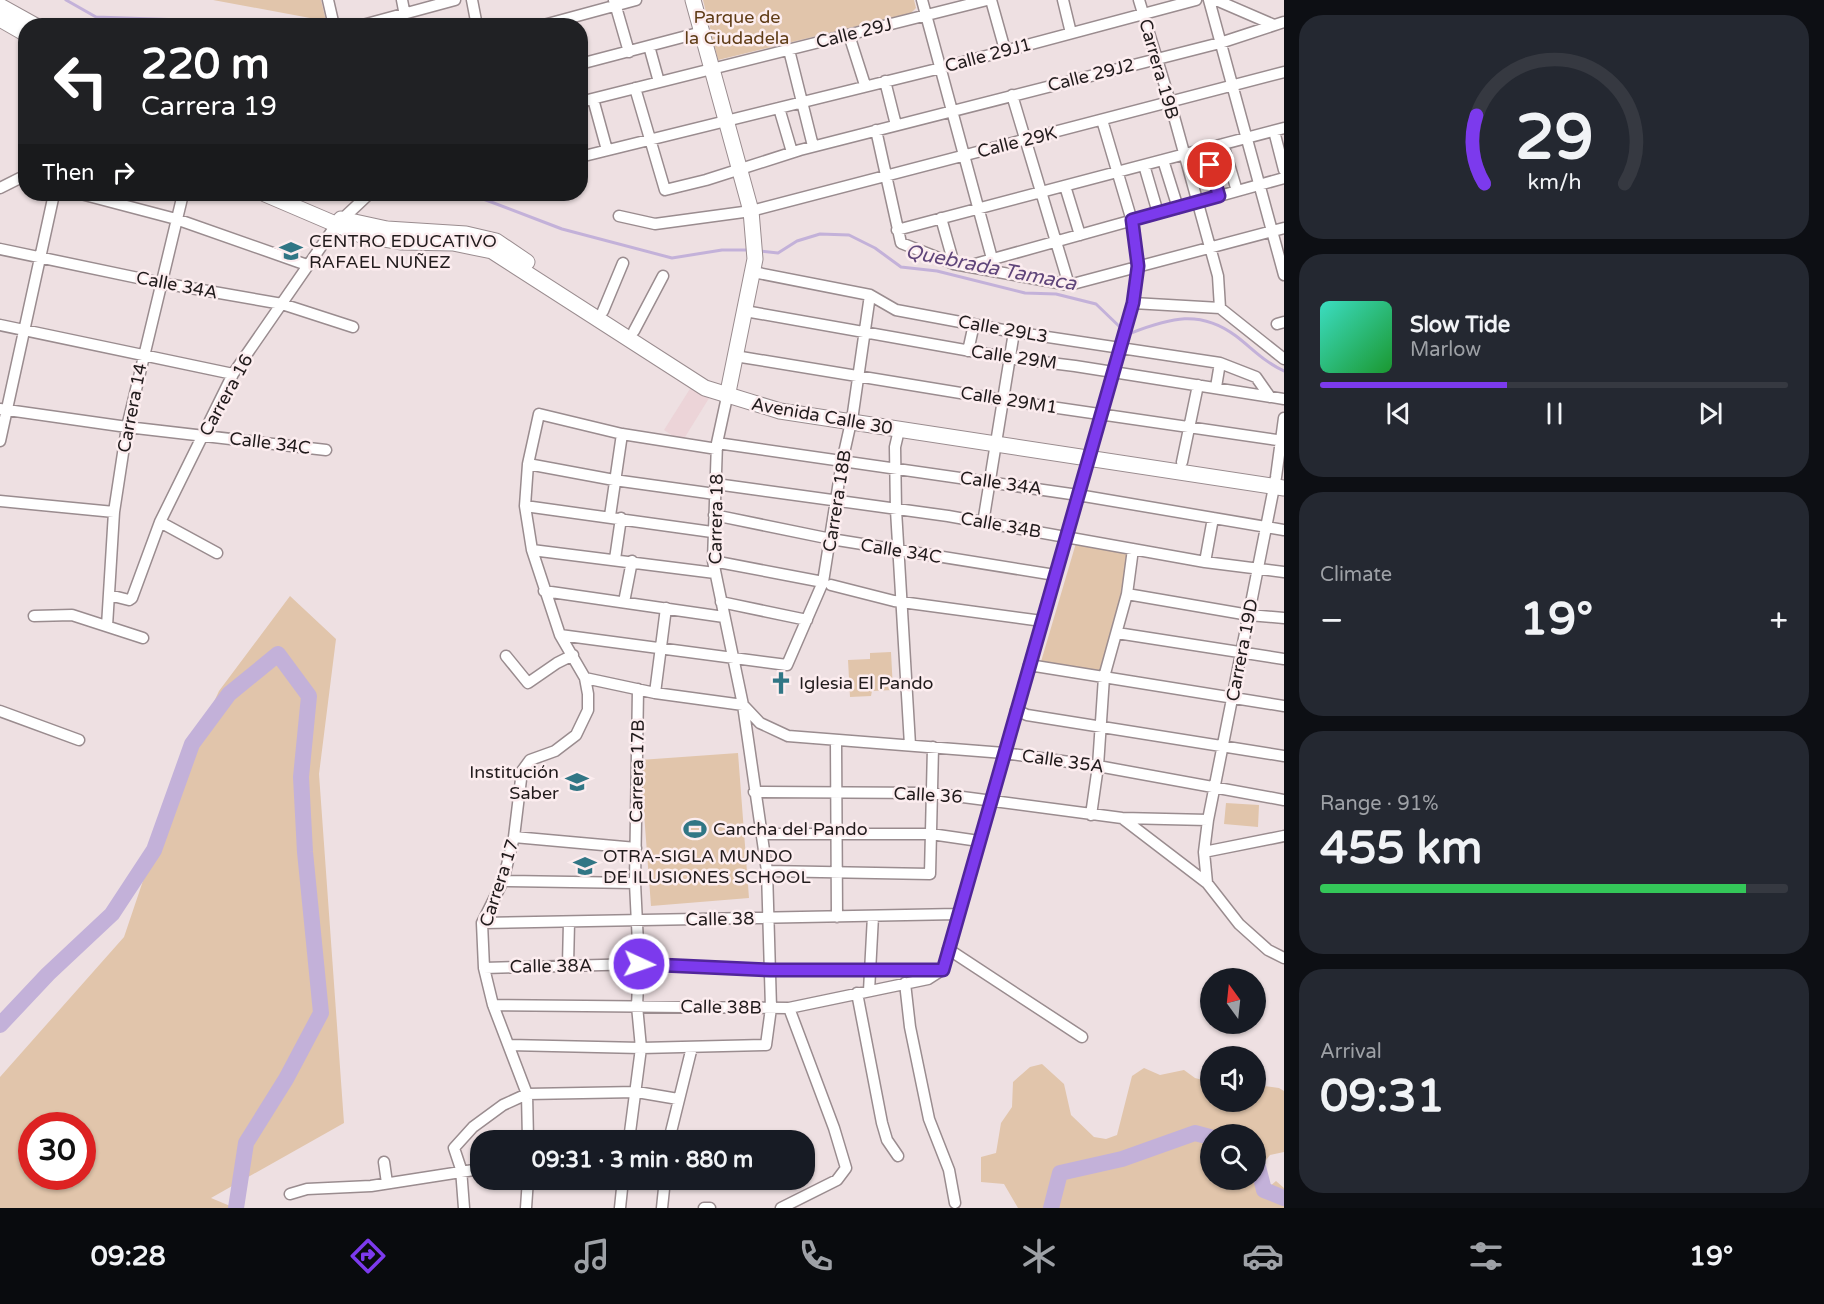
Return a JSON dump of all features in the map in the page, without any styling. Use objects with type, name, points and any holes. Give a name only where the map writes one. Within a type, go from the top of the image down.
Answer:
[{"type":"main road","name":"Carrera 18","points":[[693,0],[755,237],[754,266],[728,392]]},
{"type":"main road","points":[[0,6],[22,18]]},
{"type":"main road","points":[[0,19],[18,29]]},
{"type":"main road","name":"Avenida Calle 30","points":[[284,201],[339,222],[387,229],[456,232],[496,241],[728,392]]},
{"type":"main road","name":"Avenida Calle 30","points":[[304,201],[361,235],[387,241],[453,243],[492,251],[705,388],[728,392],[780,411],[852,418],[1280,482]]},
{"type":"main road","name":"Avenida Calle 30","points":[[852,418],[899,430],[997,439]]},
{"type":"main road","name":"Avenida Calle 30","points":[[1090,453],[1182,462],[1280,482]]},
{"type":"street","points":[[328,0],[332,18]]},
{"type":"street","points":[[402,0],[406,18]]},
{"type":"street","points":[[390,18],[455,0]]},
{"type":"street","points":[[472,0],[475,18]]},
{"type":"street","points":[[571,18],[615,3],[636,0]]},
{"type":"street","points":[[922,0],[996,273]]},
{"type":"street","points":[[989,0],[1005,50]]},
{"type":"street","name":"Calle 29J","points":[[588,100],[989,0]]},
{"type":"street","points":[[1063,0],[1071,33]]},
{"type":"street","name":"Carrera 19B","points":[[1139,0],[1218,276],[1220,308]]},
{"type":"street","name":"Calle 29J1","points":[[588,155],[649,138],[940,68],[1196,0]]},
{"type":"street","points":[[1209,0],[1284,275]]},
{"type":"street","points":[[1216,0],[1279,24]]},
{"type":"street","points":[[615,3],[629,51]]},
{"type":"street","name":"Calle 29J2","points":[[649,138],[664,190],[813,146],[1220,43],[1279,24]]},
{"type":"street","points":[[588,62],[702,32]]},
{"type":"street","points":[[849,35],[865,85]]},
{"type":"street","points":[[649,46],[659,82]]},
{"type":"street","points":[[789,50],[813,146]]},
{"type":"street","name":"Calle 29K","points":[[750,211],[1284,72]]},
{"type":"street","points":[[885,81],[896,125]]},
{"type":"street","points":[[635,88],[649,138]]},
{"type":"street","points":[[1012,95],[1069,285]]},
{"type":"street","points":[[593,99],[607,150]]},
{"type":"street","points":[[779,108],[792,152]]},
{"type":"street","points":[[943,970],[1133,303],[1138,266],[1132,220],[1102,120]]},
{"type":"street","points":[[876,130],[897,230],[902,243],[911,249],[959,266],[1069,285],[1284,228]]},
{"type":"street","points":[[897,230],[1279,130],[1284,170]]},
{"type":"street","points":[[1223,144],[1237,191]]},
{"type":"street","points":[[1205,149],[1219,196]]},
{"type":"street","points":[[1163,160],[1178,208]]},
{"type":"street","points":[[1144,165],[1158,213]]},
{"type":"street","points":[[959,266],[1056,242],[1284,178]]},
{"type":"street","points":[[0,188],[18,179]]},
{"type":"street","points":[[1065,186],[1080,235]]},
{"type":"street","points":[[0,441],[3,410],[24,330],[52,201]]},
{"type":"street","points":[[108,201],[176,219],[307,265]]},
{"type":"street","name":"Carrera 14","points":[[107,626],[114,512],[127,427],[142,356],[181,201]]},
{"type":"street","name":"Carrera 16","points":[[109,595],[129,600],[132,598],[160,522],[233,374],[307,265],[339,222],[362,201]]},
{"type":"street","points":[[619,216],[655,224],[750,211]]},
{"type":"street","points":[[941,218],[959,266]]},
{"type":"street","name":"Calle 34A","points":[[0,249],[162,283],[282,304],[353,327]]},
{"type":"street","points":[[603,311],[623,263]]},
{"type":"street","name":"Calle 29L3","points":[[754,266],[870,295],[896,310],[1014,332],[1121,342],[1220,363],[1256,377],[1270,397]]},
{"type":"street","points":[[634,331],[663,276]]},
{"type":"street","name":"Carrera 18B","points":[[734,659],[787,665],[827,583],[836,502],[852,418],[870,295]]},
{"type":"street","points":[[1133,303],[1220,308],[1284,359]]},
{"type":"street","name":"Calle 29M","points":[[745,311],[864,334],[1010,358],[1216,387],[1284,399]]},
{"type":"street","points":[[968,351],[974,324]]},
{"type":"street","points":[[0,326],[233,374]]},
{"type":"street","points":[[983,523],[1014,332]]},
{"type":"street","name":"Calle 29M1","points":[[735,356],[1003,400],[1282,441]]},
{"type":"street","points":[[1216,387],[1220,363]]},
{"type":"street","points":[[1182,462],[1198,385]]},
{"type":"street","name":"Carrera 18","points":[[692,1047],[766,1045],[771,1008],[767,871],[743,705],[713,561],[712,532],[717,446],[728,392]]},
{"type":"street","name":"Calle 34C","points":[[3,410],[326,450]]},
{"type":"street","name":"Carrera 17","points":[[528,1130],[527,1094],[493,1005],[484,968],[482,923],[503,881],[514,837],[522,771],[530,760],[555,751],[576,735],[588,710],[585,678],[560,635],[532,550],[525,506],[528,464],[539,414],[622,434]]},
{"type":"street","name":"Carrera 19D","points":[[1207,883],[1204,852],[1208,820],[1258,569],[1280,482],[1284,418]]},
{"type":"street","points":[[899,430],[896,447],[896,510],[910,745]]},
{"type":"street","points":[[615,559],[614,480],[622,434],[717,446]]},
{"type":"street","name":"Calle 34A","points":[[717,446],[897,468],[1078,495],[1284,530]]},
{"type":"street","name":"Calle 34B","points":[[528,464],[614,480],[716,489],[896,510],[1205,562],[1284,572]]},
{"type":"street","points":[[0,501],[114,512]]},
{"type":"street","points":[[525,506],[712,532]]},
{"type":"street","name":"Calle 34C","points":[[714,515],[831,539],[1055,575]]},
{"type":"street","points":[[1205,562],[1213,518]]},
{"type":"street","points":[[160,522],[217,553]]},
{"type":"street","points":[[1091,815],[1098,766],[1104,677],[1127,594],[1133,549]]},
{"type":"street","points":[[532,550],[715,573]]},
{"type":"street","points":[[624,602],[632,561]]},
{"type":"street","points":[[713,561],[827,583],[900,602],[1042,621]]},
{"type":"street","points":[[544,591],[724,617]]},
{"type":"street","points":[[1127,594],[1249,615],[1284,618]]},
{"type":"street","points":[[721,602],[807,620]]},
{"type":"street","points":[[655,693],[666,608]]},
{"type":"street","points":[[34,616],[72,615],[143,638]]},
{"type":"street","points":[[1117,633],[1284,659]]},
{"type":"street","points":[[560,635],[734,659]]},
{"type":"street","points":[[506,656],[528,683],[573,655]]},
{"type":"street","points":[[1029,665],[1284,706]]},
{"type":"street","points":[[585,678],[655,693],[743,705]]},
{"type":"street","name":"Carrera 17B","points":[[631,1130],[641,1048],[637,1006],[639,964],[635,883],[638,689]]},
{"type":"street","name":"Calle 35A","points":[[743,705],[760,723],[788,736],[1004,753],[1098,766],[1284,800]]},
{"type":"street","points":[[1016,710],[1027,715],[1284,756]]},
{"type":"street","points":[[0,711],[79,740]]},
{"type":"street","points":[[837,740],[837,916]]},
{"type":"street","points":[[767,871],[930,874],[933,747]]},
{"type":"street","name":"Calle 36","points":[[754,792],[932,793],[991,799],[1091,815],[1208,820]]},
{"type":"street","points":[[1122,818],[1207,883],[1239,924],[1268,950],[1284,958]]},
{"type":"street","points":[[762,834],[836,832],[931,834],[979,841]]},
{"type":"street","points":[[1204,852],[1284,836]]},
{"type":"street","points":[[514,837],[636,848]]},
{"type":"street","points":[[503,881],[635,883]]},
{"type":"street","name":"Calle 38","points":[[482,923],[958,914]]},
{"type":"street","points":[[869,991],[873,916]]},
{"type":"street","points":[[568,921],[568,965]]},
{"type":"street","points":[[948,950],[1082,1037]]},
{"type":"street","name":"Calle 38A","points":[[484,968],[639,964],[770,970],[943,970]]},
{"type":"street","name":"Calle 38B","points":[[493,1005],[789,1008],[928,979],[943,970]]},
{"type":"street","points":[[905,983],[910,1027],[928,1119],[949,1170],[955,1203]]},
{"type":"street","points":[[857,993],[882,1123],[887,1140],[898,1156]]},
{"type":"street","points":[[781,1208],[837,1180],[846,1168],[834,1128],[789,1008]]},
{"type":"street","points":[[509,1045],[692,1047],[671,1130]]},
{"type":"street","points":[[465,1208],[461,1169],[454,1148],[473,1127],[502,1105],[527,1094],[637,1092],[678,1099]]},
{"type":"street","points":[[384,1162],[387,1183]]},
{"type":"street","points":[[290,1194],[308,1189],[348,1188],[470,1169]]},
{"type":"street","points":[[526,1208],[527,1190]]},
{"type":"street","points":[[620,1208],[622,1190]]},
{"type":"street","points":[[662,1208],[664,1190]]},
{"type":"street","points":[[704,1208],[710,1208]]},
{"type":"shaded area","points":[[693,384],[711,395],[682,442],[664,430]]},
{"type":"green space","points":[[213,0],[321,0],[325,18],[310,18]]},
{"type":"green space","name":"Parque de la Ciudadela","points":[[703,0],[914,0],[916,8],[911,13],[718,60]]},
{"type":"green space","points":[[1076,543],[1132,555],[1106,673],[1040,665]]},
{"type":"green space","points":[[290,596],[336,639],[319,774],[344,1123],[211,1198],[235,1208],[0,1208],[0,1077],[124,937],[174,789],[219,691]]},
{"type":"green space","points":[[891,652],[893,690],[872,691],[871,696],[850,697],[848,660],[870,659],[870,653]]},
{"type":"green space","name":"Cancha del Pando","points":[[738,753],[749,898],[651,906],[640,760]]},
{"type":"green space","points":[[1226,803],[1259,805],[1258,827],[1224,824]]},
{"type":"green space","points":[[1042,1064],[1064,1084],[1071,1115],[1094,1137],[1106,1139],[1117,1135],[1132,1076],[1144,1068],[1160,1075],[1184,1070],[1200,1079],[1200,1112],[1266,1112],[1266,1086],[1279,1088],[1284,1091],[1284,1152],[1270,1155],[1266,1160],[1266,1124],[1200,1124],[1200,1190],[1266,1190],[1266,1185],[1269,1187],[1276,1181],[1284,1188],[1284,1208],[1018,1208],[1004,1184],[981,1182],[981,1157],[996,1153],[1001,1123],[1012,1107],[1013,1082],[1030,1067]]},
{"type":"waterway","name":"Quebrada Tamaca","points":[[66,0],[96,17],[125,18]]},
{"type":"waterway","name":"Quebrada Tamaca","points":[[488,201],[562,229],[672,258],[722,250],[750,250]]},
{"type":"waterway","name":"Quebrada Tamaca","points":[[759,251],[778,253],[797,241],[820,234],[849,235],[875,248],[901,267],[937,271],[1025,293],[1056,294],[1096,304],[1122,329]]},
{"type":"waterway","name":"Quebrada Tamaca","points":[[1128,332],[1172,320],[1197,319],[1210,322],[1236,336],[1264,359],[1284,371]]},
{"type":"waterway","points":[[0,1025],[48,974],[112,914],[154,850],[192,744],[229,694],[278,654],[309,696],[301,777],[305,852],[321,1013],[286,1079],[246,1143],[236,1208]]},
{"type":"waterway","points":[[1051,1208],[1060,1173],[1122,1159],[1195,1133],[1200,1134]]},
{"type":"waterway","points":[[1264,1190],[1284,1198]]},
{"type":"place","name":"CENTRO EDUCATIVO RAFAEL NUÑEZ","points":[[291,251]]},
{"type":"place","name":"Iglesia El Pando","points":[[781,683]]},
{"type":"place","name":"Institución Saber","points":[[577,782]]},
{"type":"place","name":"Cancha del Pando","points":[[695,829]]},
{"type":"place","name":"OTRA-SIGLA MUNDO DE ILUSIONES SCHOOL","points":[[585,866]]},
{"type":"route","points":[[639,964],[770,970],[943,970],[1133,303],[1138,266],[1132,220],[1219,196],[1210,165]]}]
